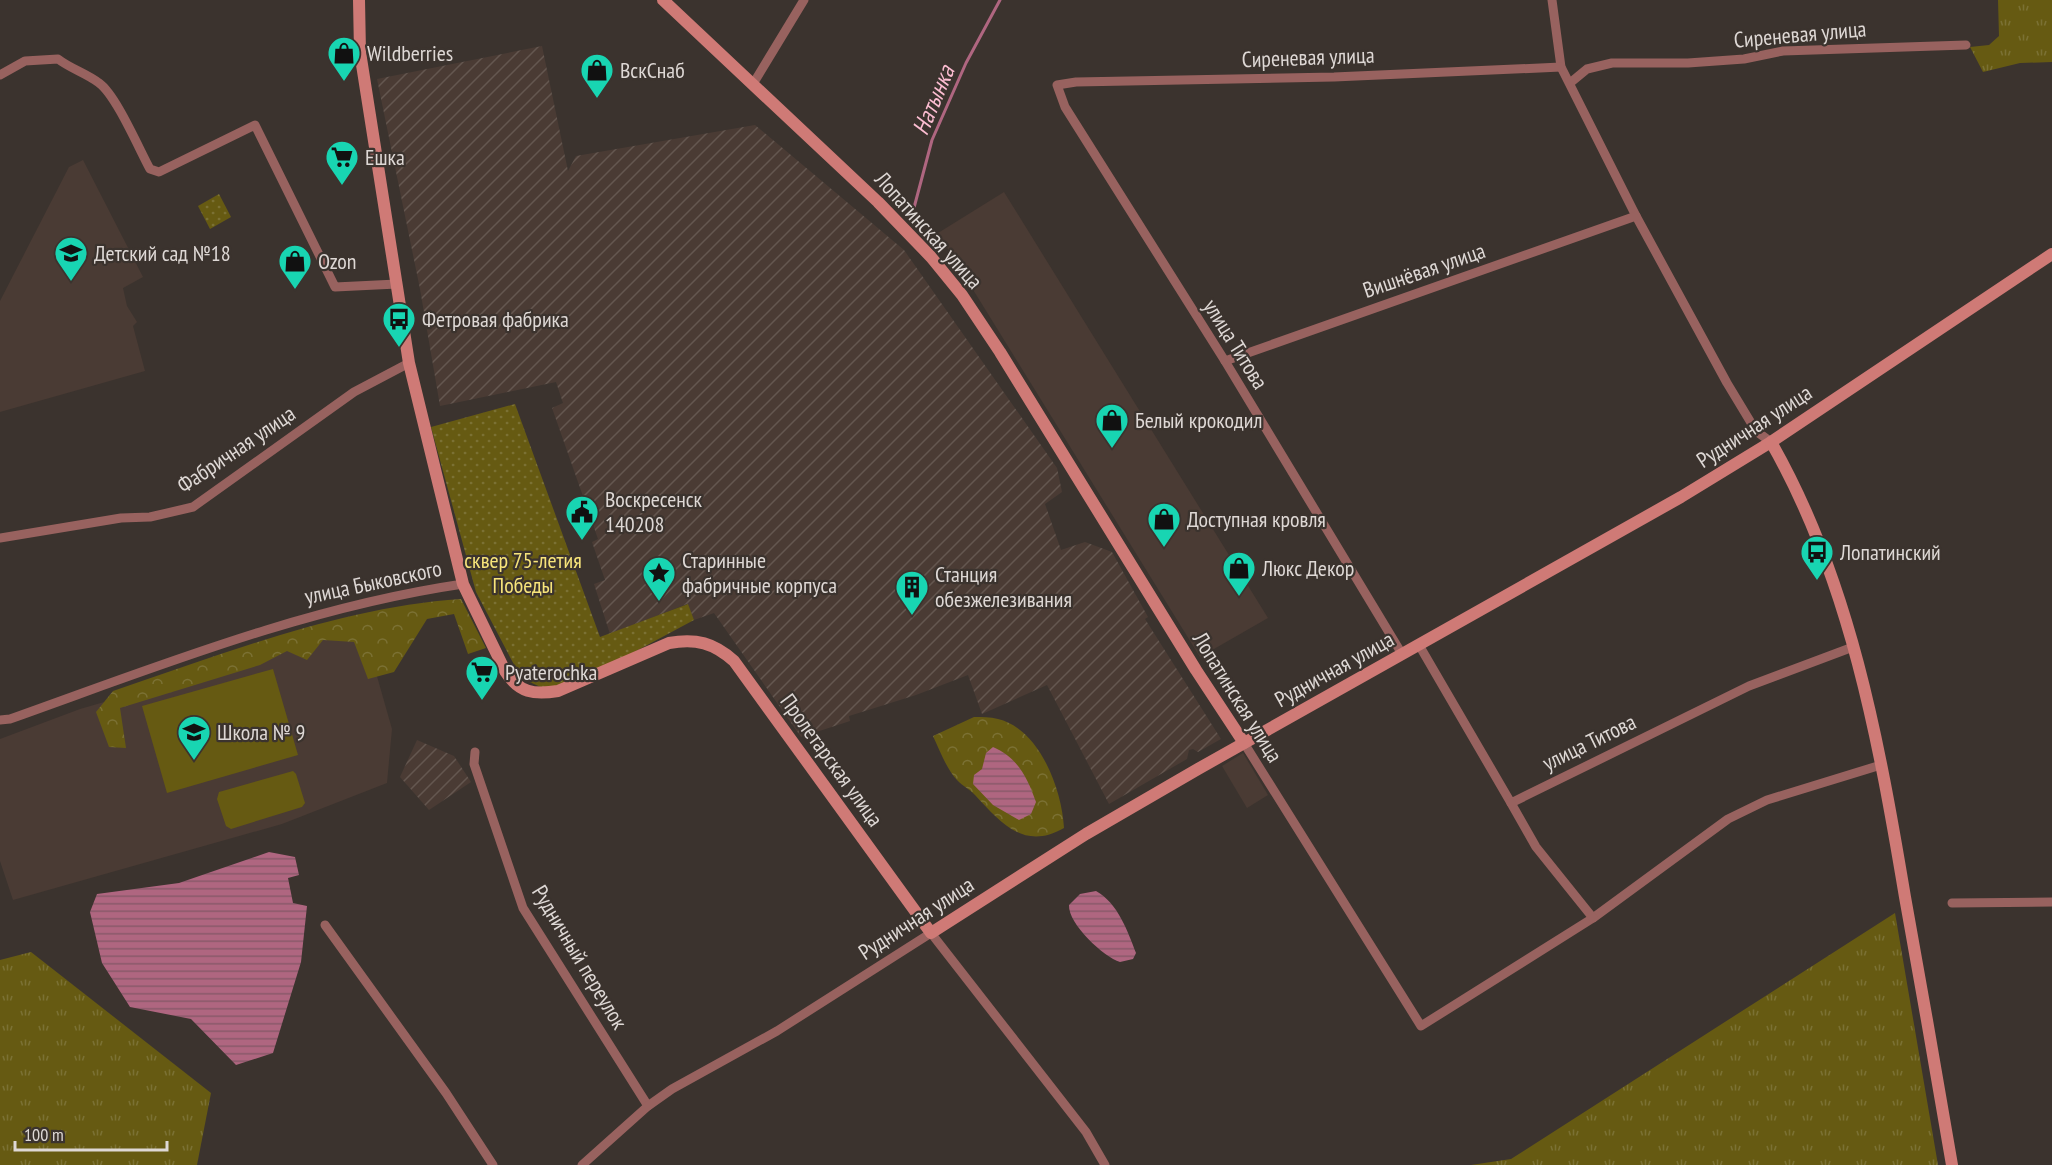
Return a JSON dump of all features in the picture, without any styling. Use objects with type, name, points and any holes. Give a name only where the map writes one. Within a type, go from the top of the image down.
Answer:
[{"type":"main road","name":"улица Быковского","points":[[359,0],[360,52],[409,363],[464,584]]},
{"type":"main road","name":"Лопатинская улица","points":[[663,0],[903,226],[962,295],[1244,743]]},
{"type":"main road","name":"Рудничная улица","points":[[931,933],[1086,834],[1681,497],[1771,442],[2052,254]]},
{"type":"main road","points":[[1771,442],[1800,496],[1820,546],[1853,647],[1881,765],[1952,1165]]},
{"type":"main road","name":"Пролетарская улица","points":[[464,584],[513,683],[535,694],[558,690],[669,642],[687,639],[719,648],[734,661],[931,933]]},
{"type":"street","points":[[753,84],[804,0]]},
{"type":"street","points":[[1552,0],[1561,67],[1636,216],[1727,383],[1756,431],[1771,442]]},
{"type":"street","name":"Сиреневая улица","points":[[1570,83],[1587,69],[1612,63],[1688,63],[1744,58],[1783,51],[1966,45]]},
{"type":"street","points":[[0,75],[25,61],[58,58],[70,68],[101,83],[118,108],[150,169],[159,172],[255,125],[335,287],[397,284]]},
{"type":"street","name":"Сиреневая улица","points":[[1057,85],[1076,82],[1334,77],[1561,67]]},
{"type":"street","name":"улица Титова","points":[[1057,85],[1065,107],[1225,361],[1402,654]]},
{"type":"street","name":"Вишнёвая улица","points":[[1225,361],[1636,216]]},
{"type":"street","name":"Фабричная улица","points":[[0,538],[121,518],[150,517],[193,507],[354,392],[409,363]]},
{"type":"street","name":"улица Быковского","points":[[0,720],[10,719],[230,640],[279,625],[464,584]]},
{"type":"street","points":[[1419,645],[1536,847],[1593,918]]},
{"type":"street","name":"улица Титова","points":[[1511,803],[1749,686],[1853,647]]},
{"type":"street","name":"Лопатинская улица","points":[[1244,743],[1420,1026],[1593,918],[1728,819],[1767,800],[1881,765]]},
{"type":"street","name":"Рудничный переулок","points":[[475,752],[474,764],[523,908],[648,1106]]},
{"type":"street","points":[[1952,903],[2052,902]]},
{"type":"street","points":[[325,925],[446,1093],[493,1165]]},
{"type":"street","name":"Рудничная улица","points":[[582,1165],[648,1106],[672,1089],[777,1031],[931,933]]},
{"type":"street","name":"Пролетарская улица","points":[[931,933],[1086,1132],[1105,1165]]},
{"type":"shaded area","name":"Фетровая фабрика","points":[[542,46],[568,171],[576,156],[755,125],[904,250],[1057,468],[1062,492],[1045,504],[1061,550],[1085,542],[1112,552],[1148,617],[1145,619],[1221,739],[1198,752],[1193,749],[1189,750],[1187,759],[1109,804],[1047,685],[982,714],[968,675],[916,695],[849,716],[850,721],[801,737],[714,613],[694,620],[687,604],[610,634],[594,584],[605,580],[592,542],[598,539],[552,408],[563,403],[556,382],[440,406],[420,289],[377,79]]},
{"type":"shaded area","name":"Детский сад №18","points":[[83,160],[143,277],[123,288],[127,306],[137,322],[133,326],[145,371],[0,412],[0,301],[69,167]]},
{"type":"shaded area","points":[[1004,192],[1268,618],[1200,657],[938,233]]},
{"type":"shaded area","name":"Школа № 9","points":[[363,627],[392,729],[387,783],[282,824],[13,900],[0,861],[0,739],[80,709]]},
{"type":"shaded area","points":[[417,740],[454,756],[471,782],[429,810],[400,777]]},
{"type":"shaded area","points":[[993,747],[1002,751],[1020,769],[1036,802],[1031,814],[1019,820],[993,805],[973,784],[974,775],[982,769],[986,753]]},
{"type":"shaded area","points":[[1243,753],[1268,795],[1247,808],[1222,766]]},
{"type":"shaded area","points":[[269,852],[295,857],[299,875],[288,878],[293,903],[307,906],[301,962],[273,1053],[236,1065],[191,1019],[130,1007],[102,963],[90,912],[97,894],[179,883]]},
{"type":"shaded area","points":[[1096,891],[1104,896],[1121,919],[1136,953],[1133,959],[1120,962],[1105,954],[1088,939],[1074,921],[1069,905],[1080,894]]},
{"type":"green space","points":[[1998,0],[2052,0],[2052,62],[2020,63],[1983,72],[1970,47],[1989,45],[1999,36]]},
{"type":"green space","points":[[219,194],[231,217],[210,229],[198,206]]},
{"type":"green space","name":"сквер 75-летия Победы","points":[[515,404],[600,637],[688,604],[694,620],[623,658],[547,690],[521,678],[476,592],[431,427]]},
{"type":"green space","points":[[461,599],[486,648],[468,654],[454,614],[427,619],[394,672],[368,679],[354,642],[323,640],[307,660],[287,651],[260,665],[120,708],[126,748],[109,747],[96,712],[113,691],[241,647],[372,611]]},
{"type":"green space","points":[[273,669],[298,755],[167,793],[142,706]]},
{"type":"green space","points":[[974,717],[995,718],[1013,725],[1037,748],[1046,763],[1059,796],[1064,828],[1037,836],[1014,831],[953,775],[933,736]]},
{"type":"green space","points":[[293,771],[305,803],[302,807],[231,829],[226,826],[217,799],[219,792]]},
{"type":"green space","points":[[1895,913],[1938,1165],[1471,1165],[1511,1159]]},
{"type":"green space","points":[[31,952],[211,1093],[197,1165],[0,1165],[0,960]]},
{"type":"waterway","name":"Натынка","points":[[911,219],[932,140],[966,63],[1000,0]]},
{"type":"place","name":"Wildberries","points":[[344,82]]},
{"type":"place","name":"ВскСнаб","points":[[597,99]]},
{"type":"place","name":"Ешка","points":[[342,186]]},
{"type":"place","name":"Детский сад №18","points":[[71,282]]},
{"type":"place","name":"Ozon","points":[[295,290]]},
{"type":"place","name":"Фетровая фабрика","points":[[399,348]]},
{"type":"place","name":"Белый крокодил","points":[[1112,449]]},
{"type":"place","name":"Воскресенск 140208","points":[[582,541]]},
{"type":"place","name":"Доступная кровля","points":[[1164,548]]},
{"type":"place","name":"Лопатинский","points":[[1817,581]]},
{"type":"place","name":"Люкс Декор","points":[[1239,597]]},
{"type":"place","name":"Старинные фабричные корпуса","points":[[659,602]]},
{"type":"place","name":"Станция обезжелезивания","points":[[912,616]]},
{"type":"place","name":"Pyaterochka","points":[[482,701]]},
{"type":"place","name":"Школа № 9","points":[[194,761]]}]
